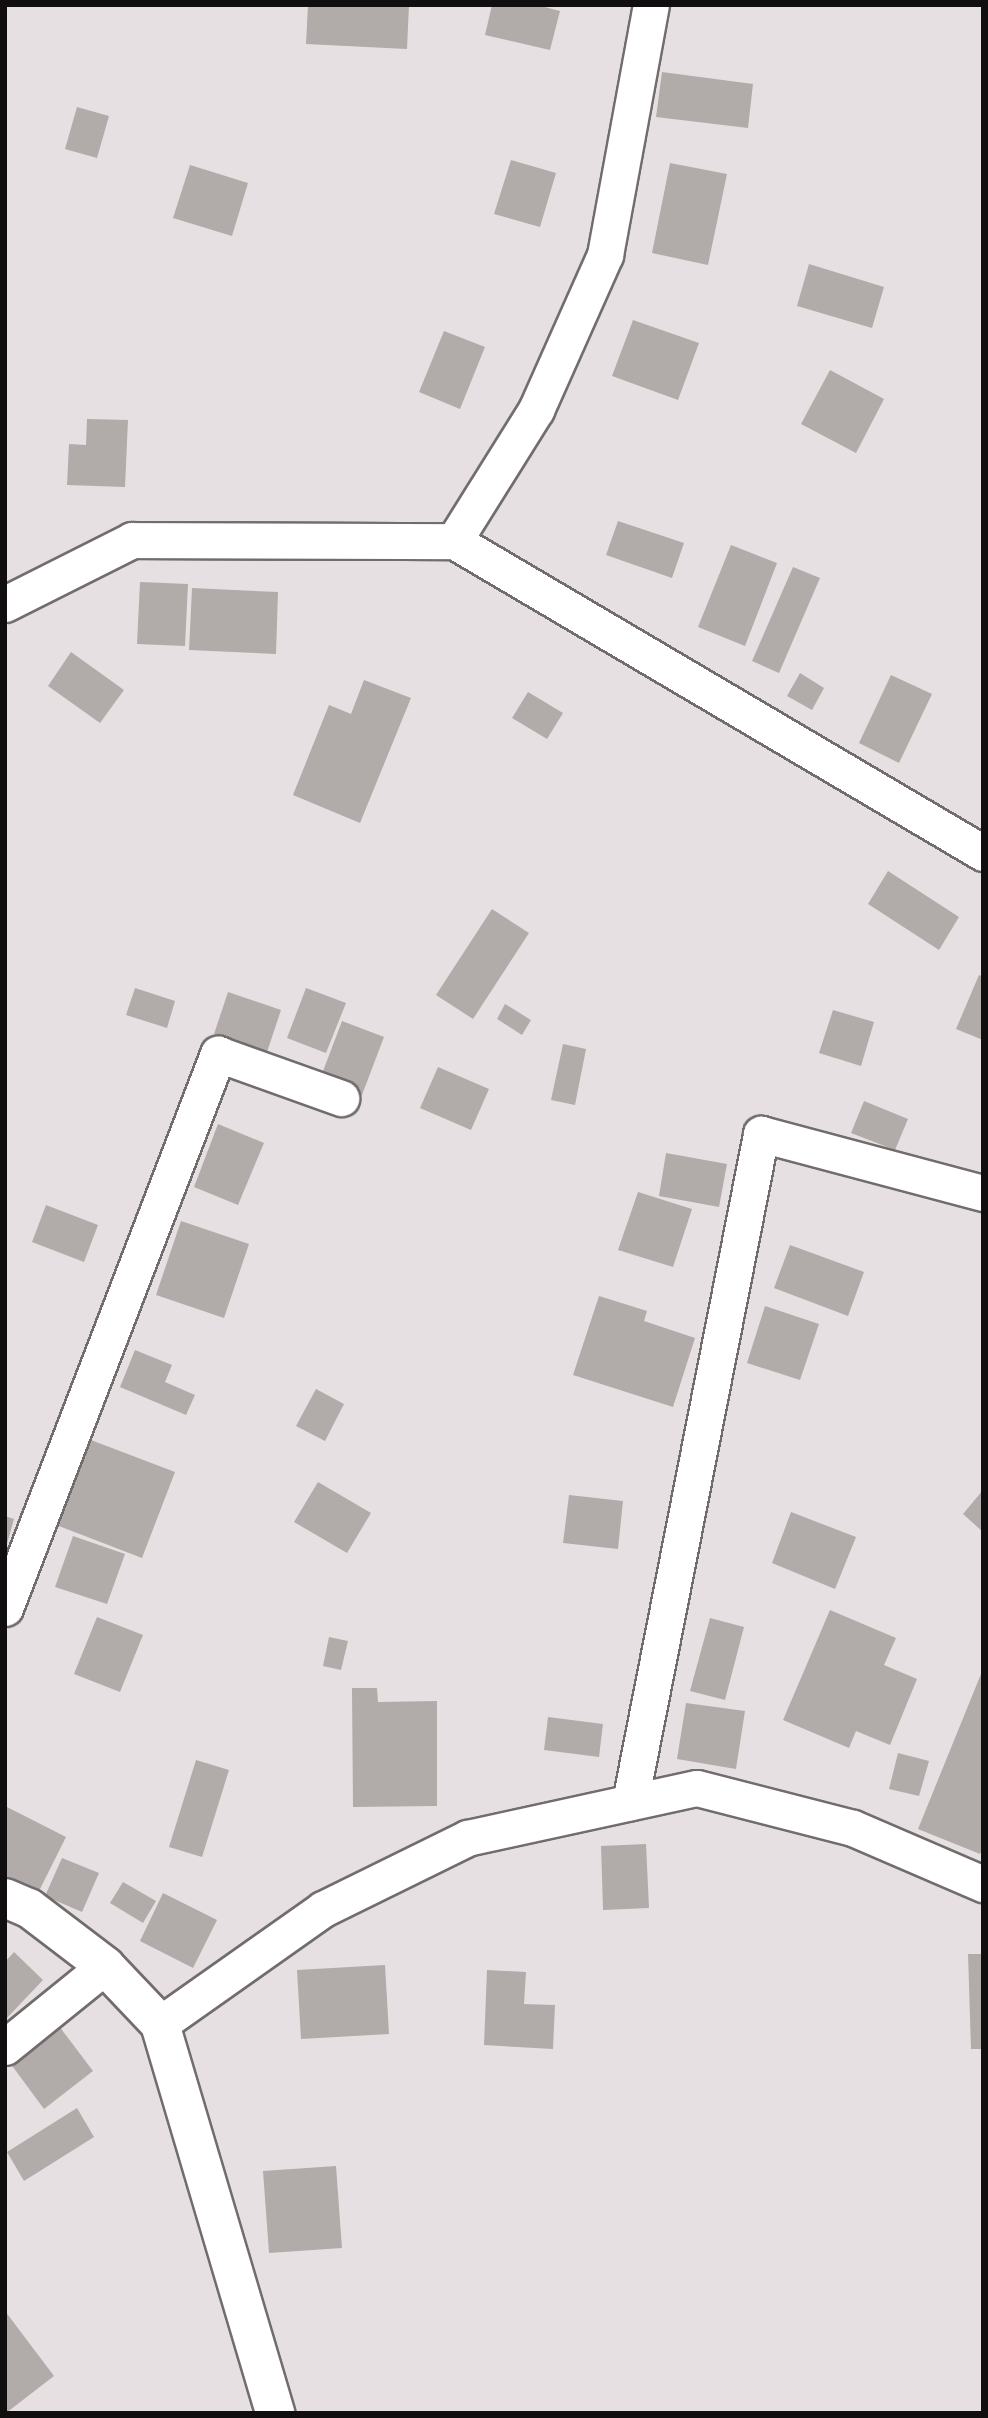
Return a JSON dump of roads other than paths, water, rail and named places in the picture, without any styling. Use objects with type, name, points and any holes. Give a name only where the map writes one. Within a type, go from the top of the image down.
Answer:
[{"type":"street","points":[[454,541],[536,410],[605,255],[652,5]]},
{"type":"street","points":[[5,604],[132,540],[454,541],[983,853]]},
{"type":"street","points":[[5,1608],[218,1054],[341,1098]]},
{"type":"street","points":[[630,1802],[761,1135],[983,1193]]},
{"type":"street","points":[[160,2024],[323,1909],[467,1838],[697,1788],[852,1828],[983,1884]]},
{"type":"street","points":[[5,1898],[29,1908],[105,1966],[160,2024],[275,2413]]},
{"type":"street","points":[[5,2047],[105,1966]]}]
